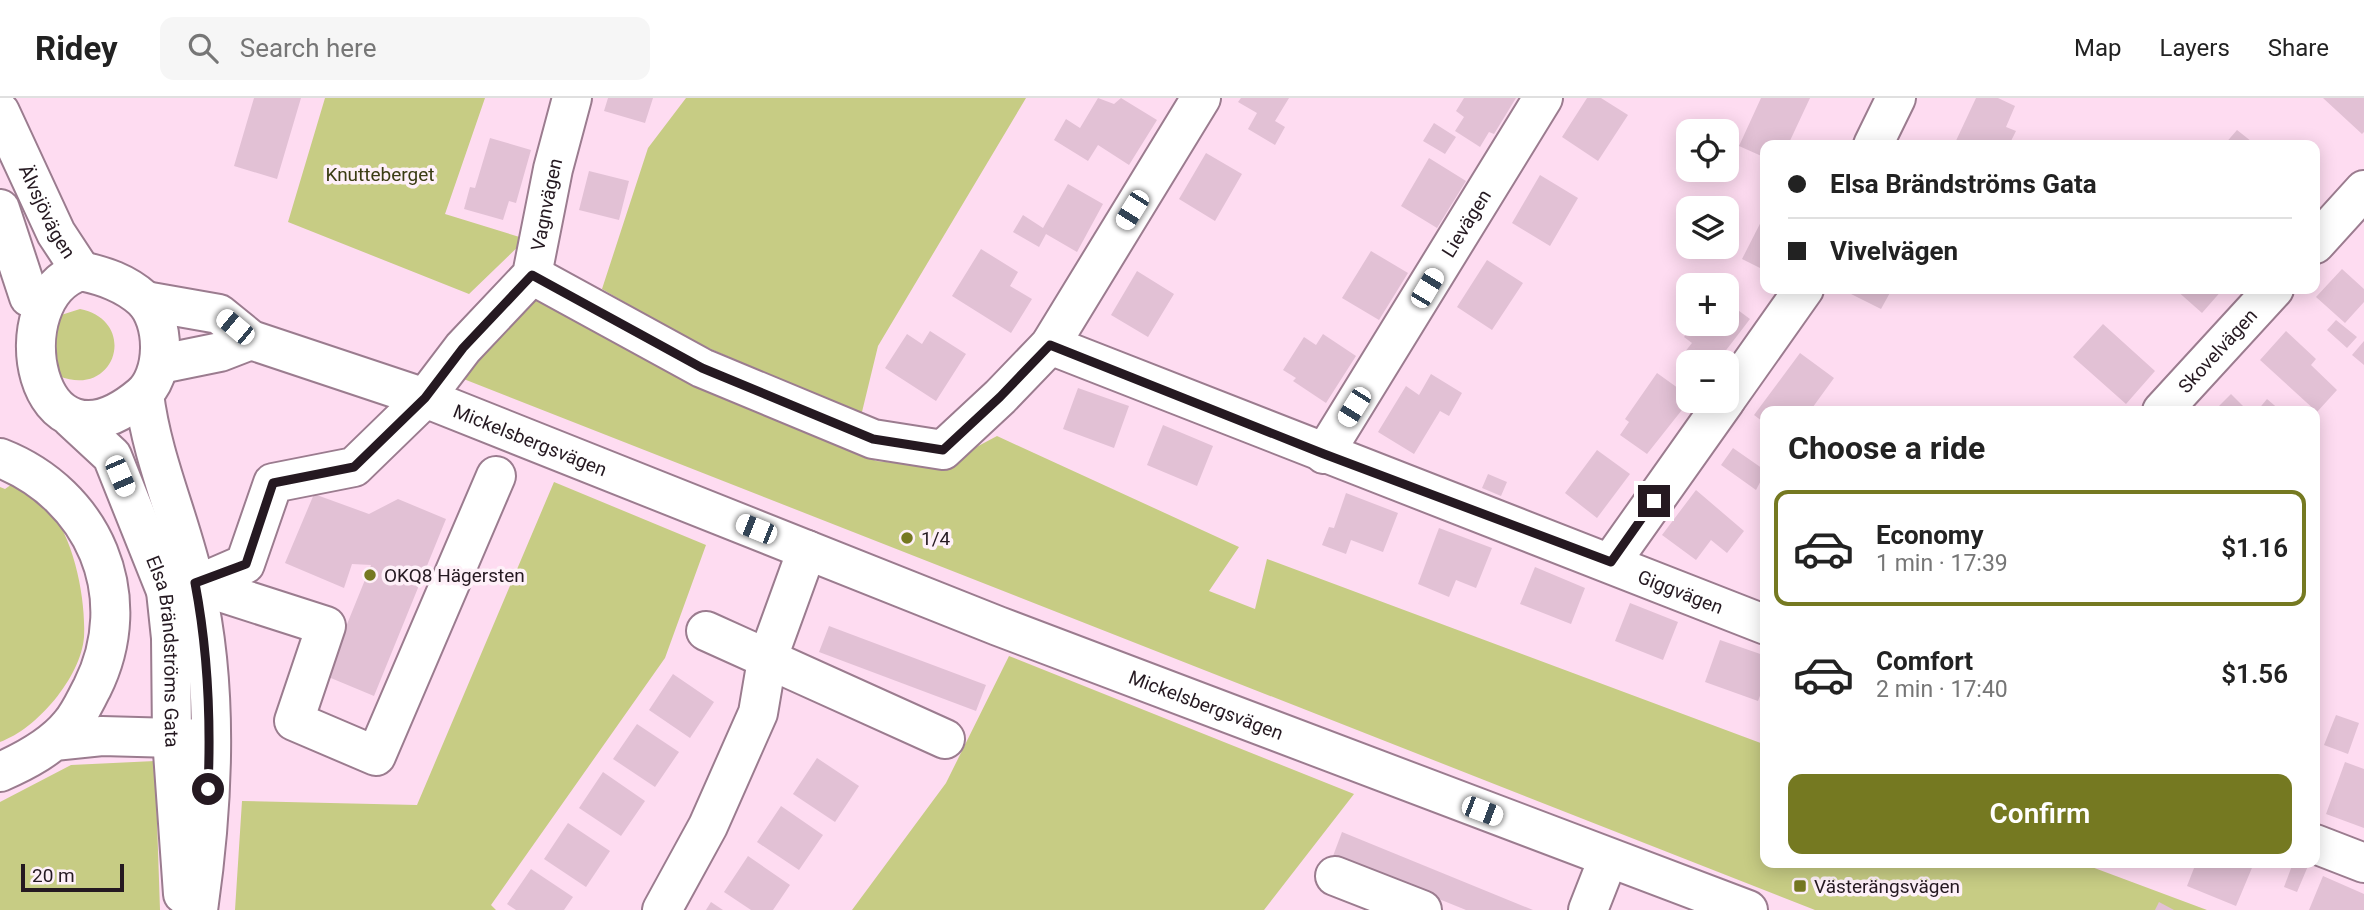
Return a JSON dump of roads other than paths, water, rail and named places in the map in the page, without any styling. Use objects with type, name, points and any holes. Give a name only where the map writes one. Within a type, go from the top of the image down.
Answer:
[{"type":"main road","name":"Vagnvägen","points":[[192,589],[246,564],[273,483],[354,467],[425,398],[463,348],[532,275],[553,169],[572,98]]},
{"type":"main road","points":[[532,275],[702,368],[873,439],[943,450],[1050,345],[1201,98]]},
{"type":"main road","name":"Lievägen","points":[[1324,454],[1543,98]]},
{"type":"main road","points":[[1875,140],[1896,98]]},
{"type":"main road","name":"Älvsjövägen","points":[[0,112],[56,233],[81,271]]},
{"type":"main road","points":[[2320,238],[2364,190]]},
{"type":"main road","points":[[0,209],[29,297]]},
{"type":"main road","points":[[153,379],[159,331],[145,301],[123,285],[81,271],[60,275],[29,297],[19,310],[4,342],[18,382],[20,398],[71,418],[96,419],[119,413],[153,379],[251,340]]},
{"type":"main road","points":[[1739,382],[1800,294]]},
{"type":"main road","name":"Skovelvägen","points":[[2167,406],[2269,294]]},
{"type":"main road","name":"Mickelsbergsvägen","points":[[145,301],[219,314],[251,340],[425,398],[998,626],[1748,910]]},
{"type":"main road","name":"Giggvägen","points":[[1050,345],[1324,454],[1611,562],[1760,623]]},
{"type":"main road","name":"Elsa Brändströms Gata","points":[[153,379],[152,440],[204,634],[210,738],[204,864],[198,910]]},
{"type":"main road","points":[[1611,562],[1717,413]]},
{"type":"main road","name":"Elsa Brändströms Gata","points":[[71,418],[111,456],[192,589]]},
{"type":"main road","points":[[0,458],[50,485],[78,514],[98,549],[109,588],[110,629],[102,668],[71,724],[54,741],[0,772]]},
{"type":"main road","points":[[192,589],[326,626],[294,721],[376,756],[496,475]]},
{"type":"main road","points":[[662,910],[708,826],[758,713],[767,660],[807,550]]},
{"type":"main road","name":"Elsa Brändströms Gata","points":[[185,910],[172,738],[171,638],[192,589]]},
{"type":"main road","points":[[706,631],[945,739]]},
{"type":"main road","points":[[54,741],[102,736],[210,738]]},
{"type":"main road","points":[[2320,846],[2364,863]]},
{"type":"main road","points":[[1588,910],[1608,859]]},
{"type":"main road","points":[[1335,876],[1422,910]]},
{"type":"place","name":"1/4","points":[[907,538]]},
{"type":"place","name":"OKQ8 Hägersten","points":[[370,575]]},
{"type":"place","name":"Västerängsvägen","points":[[1800,886]]},
{"type":"park label","name":"Knutteberget","points":[[380,174]]}]
